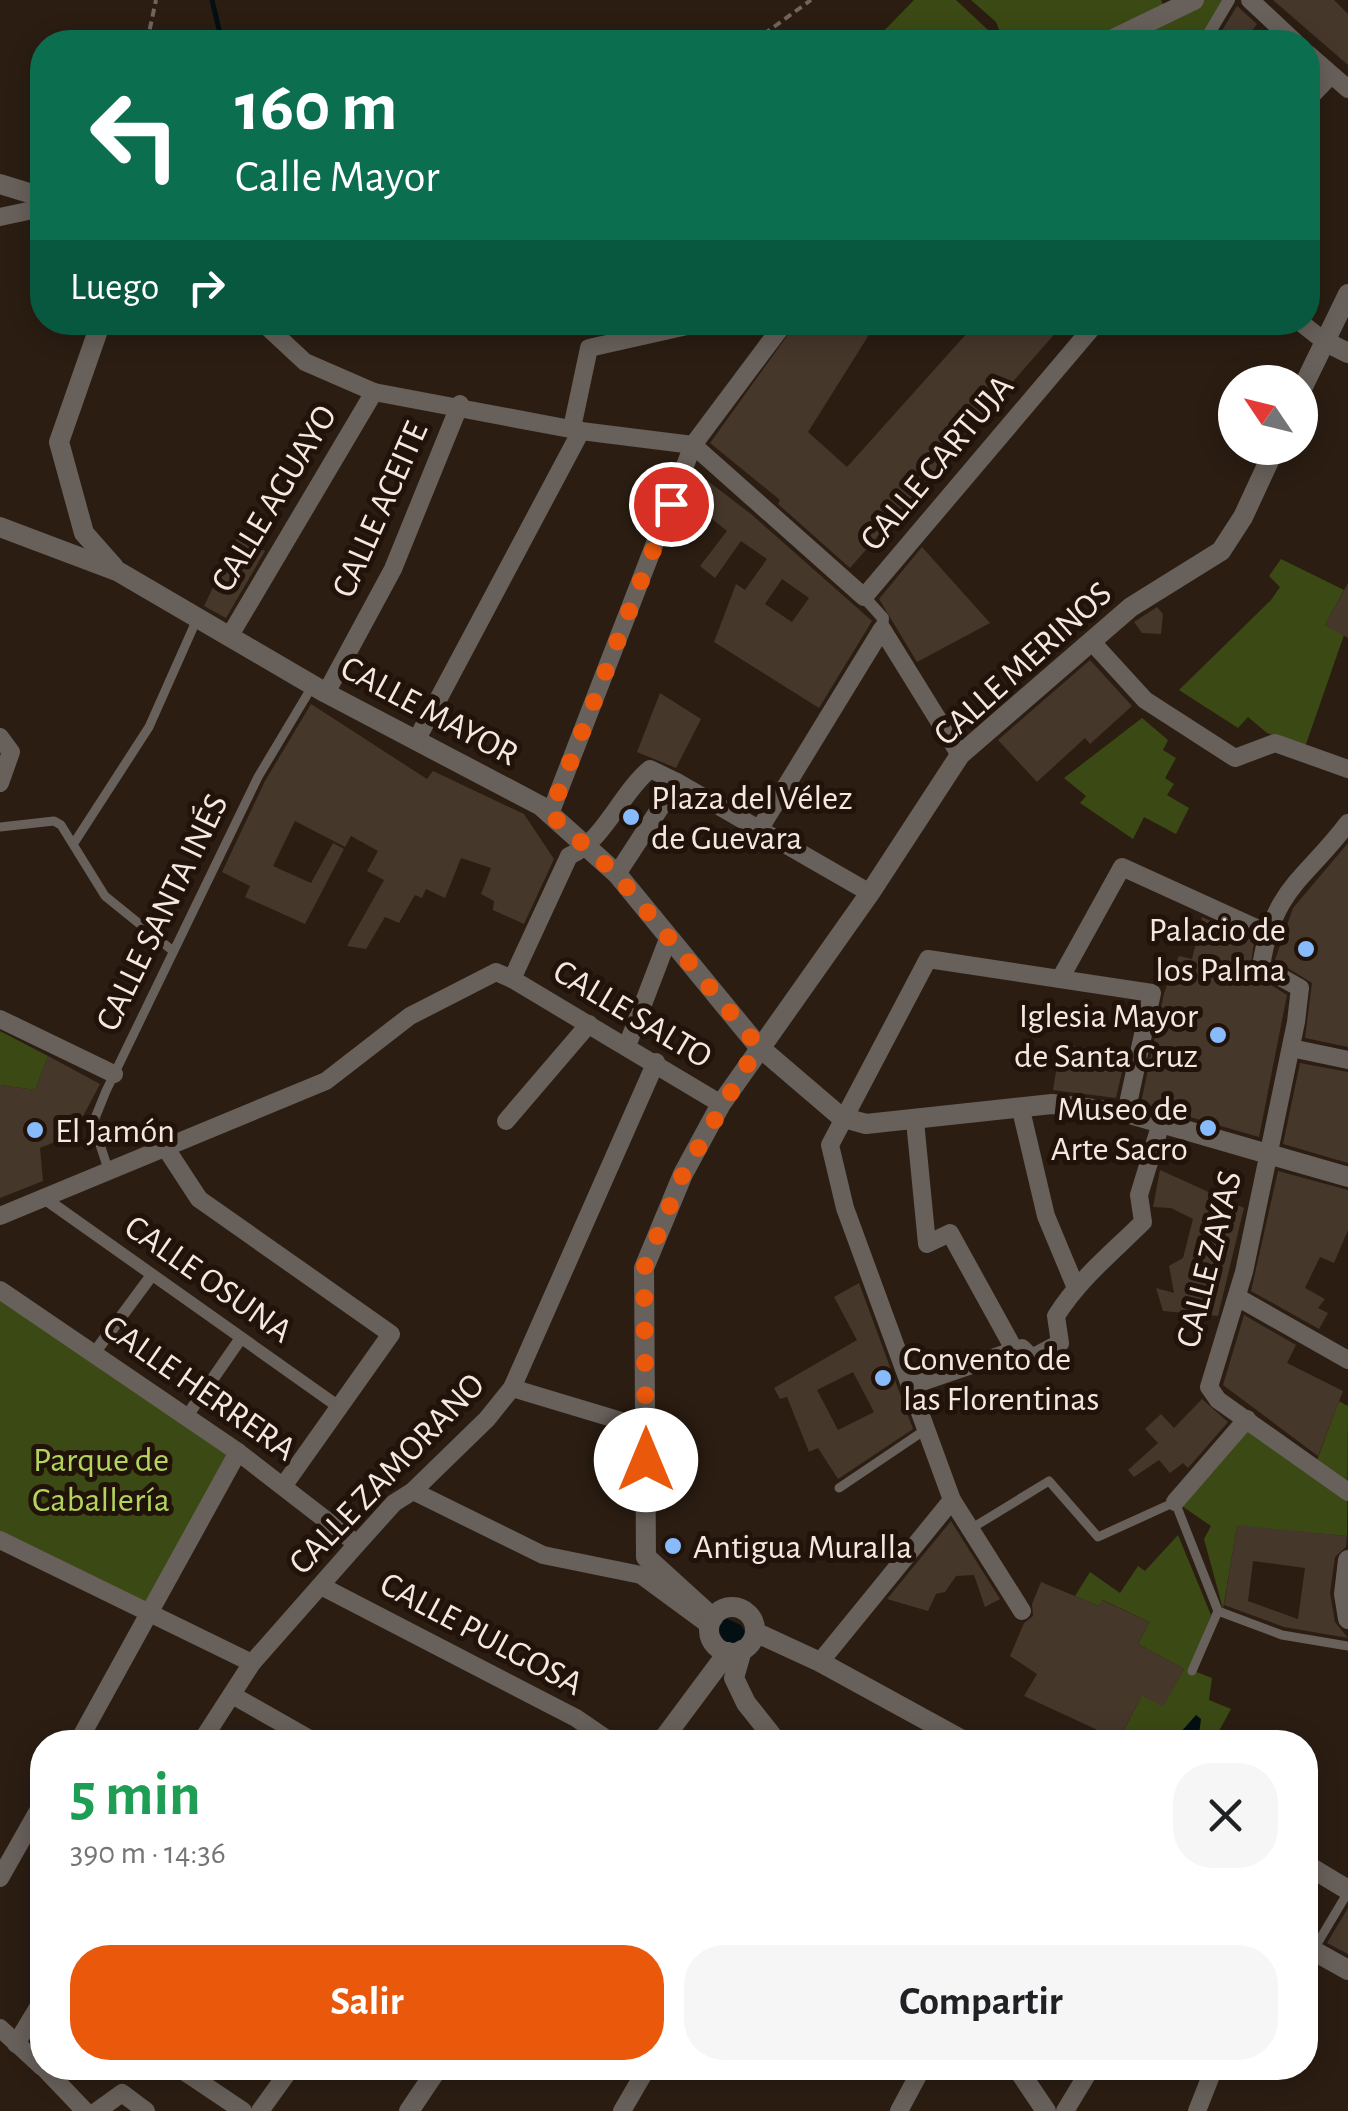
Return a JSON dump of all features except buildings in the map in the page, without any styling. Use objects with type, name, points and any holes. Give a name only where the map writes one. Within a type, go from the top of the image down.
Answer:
[{"type":"street","points":[[1132,30],[1194,0]]},
{"type":"street","points":[[1211,30],[1229,0]]},
{"type":"street","points":[[1250,0],[1282,30]]},
{"type":"street","points":[[1320,64],[1348,90]]},
{"type":"street","points":[[1320,87],[1332,75]]},
{"type":"street","points":[[0,184],[30,193]]},
{"type":"street","points":[[1,220],[30,212]]},
{"type":"street","points":[[1313,365],[1348,294]]},
{"type":"street","points":[[96,335],[59,442],[84,533],[119,572]]},
{"type":"street","points":[[276,335],[305,362],[374,392],[460,404],[576,430],[693,444],[864,597],[883,618],[882,628],[760,830]]},
{"type":"street","points":[[417,739],[576,430],[589,348],[647,335]]},
{"type":"street","points":[[550,814],[693,444],[775,335]]},
{"type":"street","name":"CALLE CARTUJA","points":[[864,597],[1085,335]]},
{"type":"street","points":[[1316,335],[1348,352]]},
{"type":"street","name":"CALLE AGUAYO","points":[[229,637],[374,392]]},
{"type":"street","name":"CALLE ACEITE","points":[[320,689],[393,569],[460,404]]},
{"type":"street","name":"CALLE MERINOS","points":[[711,1622],[646,1557],[644,1268],[683,1174],[758,1046],[870,893],[960,755],[1158,588],[1221,551],[1243,518],[1267,465]]},
{"type":"street","name":"CALLE MAYOR","points":[[0,527],[119,572],[320,689],[550,814],[616,874],[758,1046],[841,1117]]},
{"type":"street","points":[[882,628],[960,755]]},
{"type":"street","points":[[1092,642],[1145,700],[1235,758],[1276,743],[1348,769]]},
{"type":"street","points":[[0,737],[11,752],[0,783]]},
{"type":"street","points":[[0,1216],[167,1150],[326,1080],[410,1016],[496,972],[512,979],[569,856],[585,849],[632,784],[650,769],[870,893]]},
{"type":"street","points":[[616,874],[676,782]]},
{"type":"street","points":[[1060,979],[1122,867],[1267,932],[1283,896],[1348,823]]},
{"type":"street","name":"CALLE ZAYAS","points":[[1267,932],[1262,966],[1300,988],[1291,1048],[1237,1297],[1209,1387],[1218,1400],[1348,1492]]},
{"type":"street","points":[[627,1046],[668,938]]},
{"type":"street","points":[[1022,1611],[952,1500],[844,1208],[830,1145],[841,1117],[928,959],[1152,994],[1126,1114]]},
{"type":"street","name":"CALLE SALTO","points":[[512,979],[721,1104]]},
{"type":"street","points":[[0,1019],[114,1074]]},
{"type":"street","points":[[506,1122],[589,1024]]},
{"type":"street","points":[[1291,1048],[1348,1060]]},
{"type":"street","name":"CALLE ZAMORANO","points":[[209,1730],[252,1663],[356,1544],[512,1388],[656,1062]]},
{"type":"street","points":[[841,1117],[866,1124],[916,1121],[1052,1104],[1126,1114],[1267,1150],[1305,1168],[1348,1178]]},
{"type":"street","points":[[1021,1110],[1046,1216],[1076,1288]]},
{"type":"street","points":[[916,1121],[928,1244],[950,1233],[1015,1351]]},
{"type":"street","points":[[912,1385],[1022,1348],[1032,1358],[1060,1343],[1056,1316],[1076,1288],[1143,1222],[1140,1195],[1161,1123]]},
{"type":"street","points":[[167,1150],[198,1198],[391,1334],[284,1485]]},
{"type":"street","name":"CALLE OSUNA","points":[[44,1198],[339,1408]]},
{"type":"street","points":[[95,1352],[152,1275]]},
{"type":"street","name":"CALLE HERRERA","points":[[0,1290],[188,1416],[284,1485],[356,1544]]},
{"type":"street","points":[[1237,1297],[1348,1360]]},
{"type":"street","points":[[188,1416],[241,1338]]},
{"type":"street","points":[[512,1388],[646,1428]]},
{"type":"street","points":[[1176,1502],[1247,1419]]},
{"type":"street","points":[[85,1730],[238,1452]]},
{"type":"street","points":[[413,1491],[542,1555],[641,1575],[711,1622]]},
{"type":"street","points":[[820,1662],[952,1500]]},
{"type":"street","points":[[0,1540],[252,1663]]},
{"type":"street","points":[[1348,1560],[1348,1619]]},
{"type":"street","name":"CALLE PULGOSA","points":[[321,1586],[594,1730]]},
{"type":"street","points":[[735,1651],[711,1640],[711,1622],[725,1608],[740,1608],[751,1618],[755,1632],[820,1662],[944,1730]]},
{"type":"street","points":[[671,1730],[755,1632]]},
{"type":"street","points":[[735,1651],[734,1678],[746,1703],[767,1730]]},
{"type":"street","points":[[234,1696],[294,1730]]},
{"type":"street","points":[[0,1878],[30,1825]]},
{"type":"street","points":[[1318,1872],[1348,1891]]},
{"type":"street","points":[[1318,1953],[1348,1970]]},
{"type":"street","points":[[16,2044],[30,2021]]},
{"type":"street","points":[[0,2028],[30,2056]]},
{"type":"street","points":[[55,2080],[85,2111]]},
{"type":"street","points":[[197,2080],[243,2111]]},
{"type":"street","points":[[260,2111],[282,2080]]},
{"type":"street","points":[[409,2111],[430,2080]]},
{"type":"street","points":[[622,2111],[640,2080]]},
{"type":"street","points":[[899,2111],[916,2080]]},
{"type":"street","points":[[1025,2080],[1046,2111]]},
{"type":"street","points":[[1065,2111],[1084,2080]]},
{"type":"street","points":[[1196,2111],[1209,2080]]},
{"type":"street","points":[[97,2111],[122,2093],[146,2111]]},
{"type":"lane","points":[[74,843],[149,727],[197,619]]},
{"type":"lane","name":"CALLE SANTA INÉS","points":[[108,1172],[93,1123],[114,1074],[258,777],[320,689]]},
{"type":"lane","points":[[0,826],[54,821],[74,843],[105,896],[173,951]]},
{"type":"lane","points":[[839,1488],[927,1428]]},
{"type":"lane","points":[[972,1528],[1048,1481],[1098,1537],[1176,1502],[1218,1611],[1192,1671]]},
{"type":"lane","points":[[1218,1611],[1282,1635],[1348,1646]]},
{"type":"lane","points":[[1318,1935],[1348,1891]]},
{"type":"path","points":[[150,30],[156,0]]},
{"type":"path","points":[[770,30],[811,0]]},
{"type":"green space","points":[[914,0],[956,0],[988,30],[885,30]]},
{"type":"green space","points":[[971,0],[1161,0],[1167,13],[1194,0],[1229,0],[1211,30],[999,30],[996,22]]},
{"type":"green space","points":[[1281,559],[1344,590],[1325,625],[1344,635],[1305,747],[1267,733],[1248,717],[1238,728],[1179,690],[1271,600],[1280,587],[1269,576]]},
{"type":"green space","points":[[1142,718],[1168,740],[1163,750],[1176,758],[1165,778],[1174,784],[1167,795],[1189,808],[1176,834],[1144,817],[1133,839],[1080,803],[1086,796],[1064,778]]},
{"type":"green space","points":[[0,1031],[48,1056],[35,1090],[0,1085]]},
{"type":"green space","name":"Parque de Caballería","points":[[0,1291],[238,1452],[151,1612],[0,1540]]},
{"type":"green space","points":[[1339,1401],[1348,1406],[1347,1536],[1237,1526],[1223,1609],[1204,1539],[1211,1526],[1176,1502],[1247,1419],[1317,1460]]},
{"type":"green space","points":[[1178,1535],[1211,1615],[1189,1669],[1212,1678],[1209,1700],[1231,1709],[1220,1730],[1124,1730],[1142,1695],[1163,1706],[1184,1669],[1138,1644],[1149,1622],[1103,1600],[1099,1606],[1075,1596],[1090,1572],[1120,1593],[1138,1566],[1145,1571]]},
{"type":"shaded area","points":[[721,1616],[741,1625],[747,1635],[741,1646],[726,1644],[715,1625]]},
{"type":"shaded area","points":[[1196,1715],[1201,1719],[1200,1730],[1183,1730]]},
{"type":"waterway","points":[[212,0],[219,30]]},
{"type":"place","name":"Plaza del Vélez de Guevara","points":[[631,817]]},
{"type":"place","name":"Palacio de los Palma","points":[[1306,949]]},
{"type":"place","name":"Iglesia Mayor de Santa Cruz","points":[[1218,1035]]},
{"type":"place","name":"Museo de Arte Sacro","points":[[1208,1128]]},
{"type":"place","name":"El Jamón","points":[[35,1130]]},
{"type":"place","name":"Convento de las Florentinas","points":[[883,1378]]},
{"type":"place","name":"Antigua Muralla","points":[[673,1546]]},
{"type":"route","points":[[646,1460],[644,1268],[683,1174],[758,1046],[616,874],[550,814],[671,504]]}]
